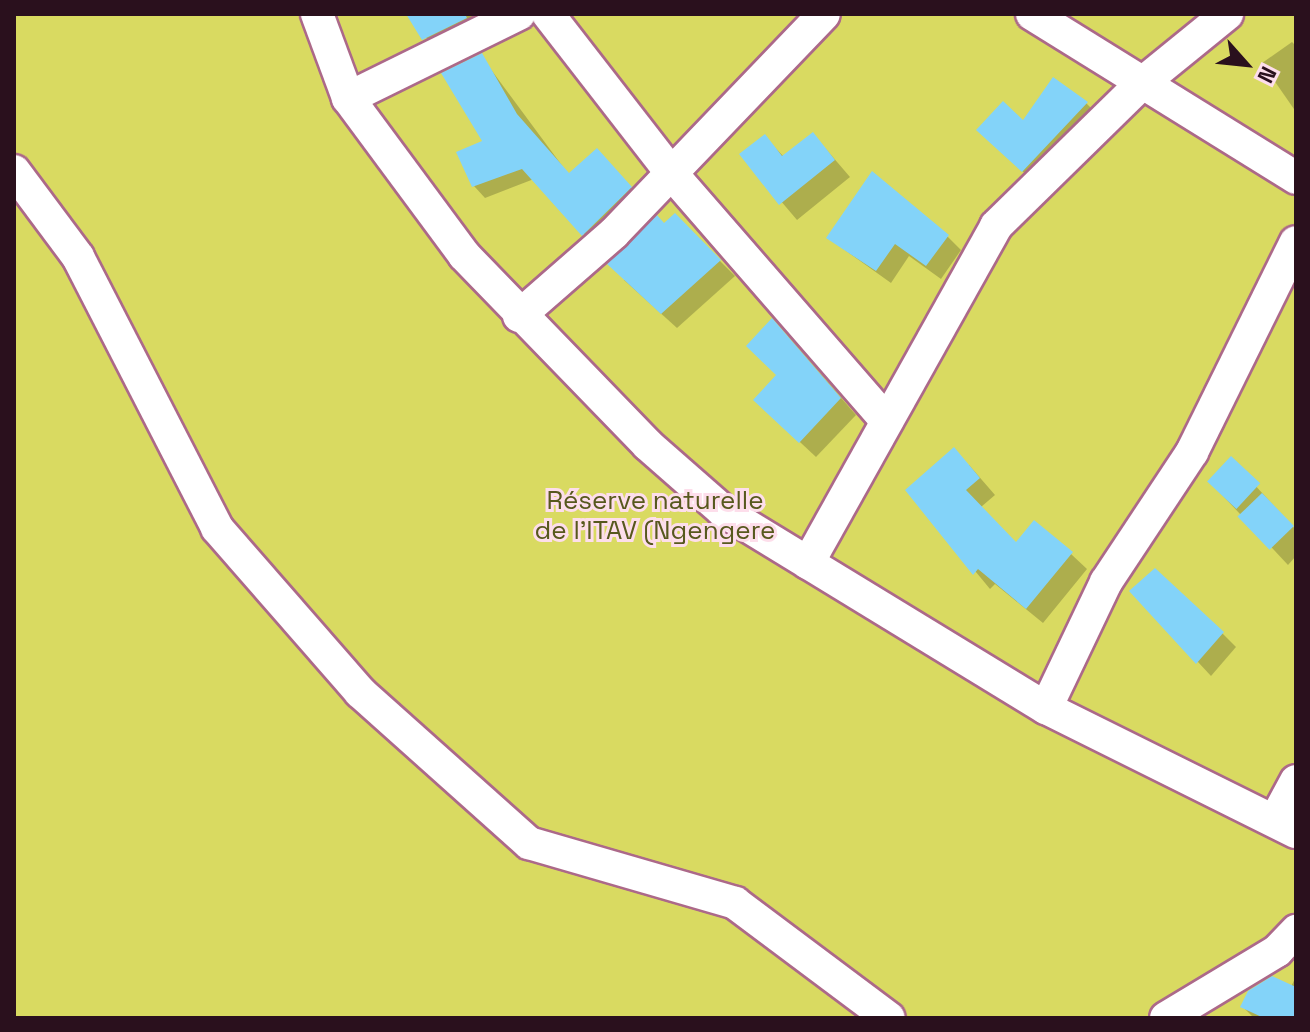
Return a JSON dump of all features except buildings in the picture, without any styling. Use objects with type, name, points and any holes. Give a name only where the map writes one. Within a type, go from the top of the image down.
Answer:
[{"type":"street","points":[[317,14],[348,98],[519,316],[723,511],[1046,708],[1286,825],[1296,781]]},
{"type":"street","points":[[348,98],[519,14]]},
{"type":"street","points":[[548,14],[672,174],[887,421]]},
{"type":"street","points":[[519,316],[672,174],[824,14]]},
{"type":"street","points":[[1032,14],[1296,178]]},
{"type":"street","points":[[808,563],[996,226],[1141,84],[1227,14]]},
{"type":"street","points":[[14,171],[78,257],[217,528],[360,692],[529,843],[735,903],[889,1018]]},
{"type":"street","points":[[1046,708],[1106,582],[1192,452],[1296,242]]},
{"type":"street","points":[[1166,1018],[1277,951],[1296,931]]},
{"type":"green space","name":"Réserve naturelle de l'ITAV (Ngengere","points":[[14,14],[1296,14],[1296,1018],[14,1018]]}]
